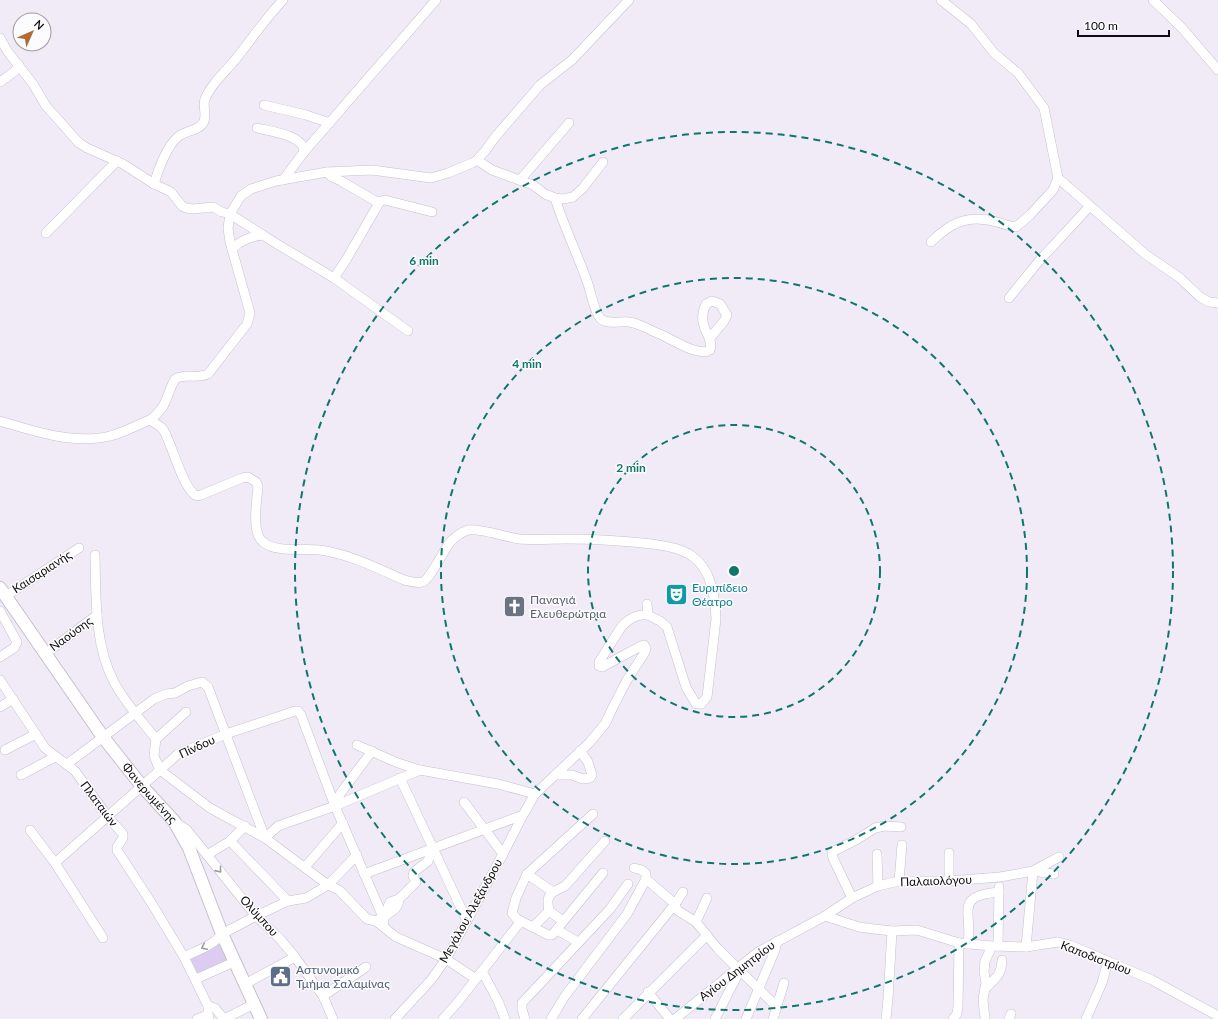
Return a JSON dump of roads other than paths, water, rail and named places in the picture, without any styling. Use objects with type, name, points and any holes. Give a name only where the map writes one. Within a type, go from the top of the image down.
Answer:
[{"type":"main road","name":"Φανερωμένης","points":[[3,592],[103,737],[141,786],[174,821],[189,848],[222,934],[261,1019]]},
{"type":"street","points":[[154,184],[162,160],[177,137],[198,128],[204,122],[205,99],[217,81],[282,0]]},
{"type":"street","points":[[283,180],[304,152],[436,0]]},
{"type":"street","points":[[0,421],[36,432],[94,439],[112,436],[150,420],[163,407],[175,378],[181,376],[198,376],[208,374],[247,324],[250,313],[232,249],[228,228],[230,214],[241,196],[251,189],[263,184],[327,172],[372,170],[431,178],[448,173],[477,160],[514,114],[540,85],[572,60],[629,0]]},
{"type":"street","points":[[931,242],[953,225],[968,219],[976,218],[1016,227],[1030,215],[1053,190],[1058,178],[1044,108],[1018,73],[994,53],[971,24],[941,0]]},
{"type":"street","points":[[1153,0],[1182,28],[1218,70]]},
{"type":"street","points":[[1,42],[33,84],[46,106],[73,138],[87,148],[117,161],[154,184],[171,192],[182,206],[186,208],[193,209],[213,207],[230,214],[334,278],[408,331]]},
{"type":"street","points":[[0,82],[15,71],[19,65]]},
{"type":"street","points":[[264,105],[306,115],[330,123]]},
{"type":"street","points":[[520,180],[569,123]]},
{"type":"street","points":[[257,128],[289,136],[302,144],[304,152]]},
{"type":"street","points":[[477,160],[492,170],[533,185],[545,194],[563,199],[573,197],[583,188],[603,162]]},
{"type":"street","points":[[46,233],[117,161]]},
{"type":"street","points":[[327,172],[332,177],[379,203]]},
{"type":"street","points":[[1058,178],[1145,254],[1180,278],[1200,297],[1209,302],[1218,303]]},
{"type":"street","points":[[556,198],[560,214],[588,284],[596,311],[603,321],[629,322],[636,324],[662,334],[686,347],[705,352],[710,350],[711,347],[709,340]]},
{"type":"street","points":[[334,278],[379,203],[385,200],[432,212]]},
{"type":"street","points":[[1009,298],[1039,261],[1090,206]]},
{"type":"street","points":[[232,249],[243,240],[262,235]]},
{"type":"street","points":[[150,420],[164,430],[183,477],[189,489],[194,494],[198,496],[242,478],[248,477],[256,482],[258,486],[256,525],[258,536],[262,542],[278,548],[321,550],[344,555],[404,580],[413,582],[422,582],[426,580],[434,570],[450,542],[468,530],[518,538],[600,539],[632,542],[667,547],[686,552],[704,568],[712,588],[715,608],[716,619],[707,697],[701,704],[696,704],[686,687],[667,627],[660,621],[648,615],[647,604]]},
{"type":"street","name":"Καισαριανής","points":[[3,592],[79,548]]},
{"type":"street","points":[[95,555],[97,615],[103,653],[117,688],[156,739]]},
{"type":"street","points":[[0,611],[17,642],[14,648],[0,657]]},
{"type":"street","name":"Ναούσης","points":[[45,654],[97,615]]},
{"type":"street","name":"Μεγάλου Αλεξάνδρου","points":[[395,1019],[418,994],[446,959],[535,794],[580,751],[605,724],[627,680],[646,648],[644,645],[639,647],[602,667],[599,666],[599,662],[622,626],[627,621],[638,615],[648,615]]},
{"type":"street","name":"Πλαταιών","points":[[0,681],[45,748],[75,771],[108,817],[123,834],[123,838],[116,846],[117,850],[184,957]]},
{"type":"street","points":[[66,764],[154,699],[166,694],[175,693],[188,686],[202,682],[208,687],[266,838]]},
{"type":"street","points":[[0,707],[13,699]]},
{"type":"street","name":"Πίνδου","points":[[55,863],[178,754],[226,734],[295,711],[301,715],[335,806]]},
{"type":"street","points":[[186,712],[156,739],[154,756],[160,770],[210,808],[266,838],[328,885],[339,890],[367,919],[382,917],[394,911],[399,899],[416,882],[413,876],[414,872],[428,861],[432,849]]},
{"type":"street","points":[[5,750],[36,734]]},
{"type":"street","points":[[357,745],[398,763],[420,770],[498,784],[535,794]]},
{"type":"street","points":[[372,751],[340,794],[335,806],[382,917],[389,932],[396,937],[446,959],[476,979]]},
{"type":"street","points":[[556,775],[572,775],[590,778],[592,775],[588,762],[580,751]]},
{"type":"street","points":[[21,775],[55,757]]},
{"type":"street","points":[[266,838],[278,826],[335,806],[420,770]]},
{"type":"street","points":[[400,778],[467,921]]},
{"type":"street","points":[[464,802],[503,854]]},
{"type":"street","points":[[593,814],[527,874],[512,910],[514,916],[521,921],[549,935],[552,935],[603,873]]},
{"type":"street","points":[[364,874],[523,815]]},
{"type":"street","name":"Ολύμπου","points":[[174,821],[186,830],[256,916],[280,939],[295,957],[323,996],[333,1019]]},
{"type":"street","points":[[305,867],[343,823]]},
{"type":"street","points":[[207,855],[230,841],[245,826]]},
{"type":"street","points":[[852,898],[832,853],[875,828],[884,826],[901,827]]},
{"type":"street","points":[[30,830],[55,863],[103,938]]},
{"type":"street","points":[[230,841],[288,902]]},
{"type":"street","points":[[563,921],[549,911],[547,900],[553,892],[565,886],[605,841]]},
{"type":"street","points":[[899,881],[902,845]]},
{"type":"street","points":[[948,881],[949,853]]},
{"type":"street","points":[[877,854],[878,886]]},
{"type":"street","points":[[208,1013],[196,979],[184,957],[256,916],[288,902],[306,898],[328,885],[357,855]]},
{"type":"street","points":[[1026,947],[1033,871],[1059,857]]},
{"type":"street","points":[[552,1019],[565,996],[627,914],[646,879],[646,874],[642,870],[634,868]]},
{"type":"street","name":"Παλαιολόγου","points":[[825,916],[852,898],[878,886],[899,881],[948,881],[1000,877],[1033,871],[1054,874]]},
{"type":"street","points":[[527,874],[553,892]]},
{"type":"street","points":[[985,1019],[982,999],[986,983],[984,972],[985,961],[995,946],[1000,877]]},
{"type":"street","points":[[646,879],[675,904],[677,910],[696,922],[718,949],[777,1007]]},
{"type":"street","points":[[525,1019],[522,1003],[610,909],[628,884]]},
{"type":"street","points":[[582,1019],[675,904],[683,892]]},
{"type":"street","points":[[953,1019],[957,1014],[964,944],[969,936],[968,911],[970,902],[980,894],[999,892]]},
{"type":"street","points":[[696,922],[707,898]]},
{"type":"street","points":[[533,927],[549,911]]},
{"type":"street","name":"Καποδιστρίου","points":[[825,916],[859,927],[892,931],[917,930],[964,944],[1026,947],[1058,942],[1070,945],[1152,980],[1218,1016]]},
{"type":"street","name":"Αγίου Δημητρίου","points":[[675,1019],[739,969],[758,952],[825,916]]},
{"type":"street","points":[[443,1019],[521,921]]},
{"type":"street","points":[[557,930],[578,942]]},
{"type":"street","points":[[886,1019],[892,931]]},
{"type":"street","points":[[623,1019],[648,992],[707,935]]},
{"type":"street","points":[[746,1019],[775,950],[777,941]]},
{"type":"street","points":[[245,984],[295,957]]},
{"type":"street","points":[[985,989],[997,977],[1001,970],[1002,960]]},
{"type":"street","points":[[1086,1019],[1102,983],[1108,961]]},
{"type":"street","points":[[196,979],[234,962]]},
{"type":"street","points":[[323,996],[366,967]]},
{"type":"street","points":[[715,1019],[739,969]]},
{"type":"street","points":[[482,970],[498,1001],[505,1019]]},
{"type":"street","points":[[773,1019],[784,983]]},
{"type":"street","points":[[648,992],[670,1019]]},
{"type":"street","points":[[197,1019],[216,1008],[224,1019],[254,1004]]},
{"type":"place","name":"Ευριπίδειο Θέατρο","points":[[677,595]]},
{"type":"place","name":"Παναγιά Ελευθερώτρια","points":[[514,607]]},
{"type":"place","name":"Αστυνομικό Τμήμα Σαλαμίνας","points":[[280,977]]}]
